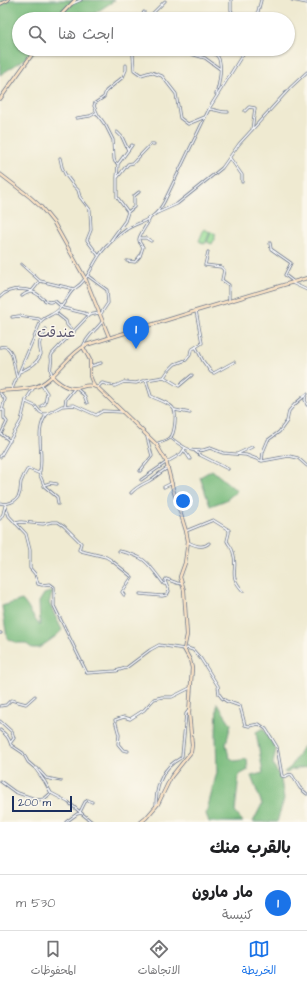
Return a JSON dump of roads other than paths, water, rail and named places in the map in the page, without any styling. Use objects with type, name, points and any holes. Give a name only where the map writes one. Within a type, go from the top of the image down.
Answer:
[{"type":"street","points":[[0,4],[8,0]]},
{"type":"street","points":[[64,12],[75,0]]},
{"type":"street","points":[[70,5],[81,0]]},
{"type":"street","points":[[231,0],[232,12]]},
{"type":"street","points":[[258,12],[261,0]]},
{"type":"street","points":[[292,0],[307,3]]},
{"type":"street","points":[[154,12],[166,1]]},
{"type":"street","points":[[0,99],[31,56]]},
{"type":"street","points":[[133,56],[134,70],[141,75],[151,72],[162,76],[176,94],[180,118],[188,124],[204,117]]},
{"type":"street","points":[[198,56],[205,58],[220,69]]},
{"type":"street","points":[[216,96],[220,69],[217,56]]},
{"type":"street","points":[[157,214],[162,207],[204,117],[242,56]]},
{"type":"street","points":[[118,164],[114,159],[113,140],[94,106],[95,103],[102,99],[106,91],[123,77],[126,70],[126,65]]},
{"type":"street","points":[[12,390],[41,321],[45,317],[56,313],[62,307],[69,294],[86,280],[98,255],[127,230],[177,204],[222,168],[239,144],[291,87],[307,72]]},
{"type":"street","points":[[244,111],[251,107],[255,108],[252,130]]},
{"type":"street","points":[[209,108],[222,113],[228,112]]},
{"type":"street","points":[[77,118],[90,116],[97,113]]},
{"type":"street","points":[[117,132],[122,137],[128,150]]},
{"type":"street","points":[[117,178],[128,164],[133,162],[151,144],[154,144]]},
{"type":"street","points":[[128,212],[117,197],[117,178],[118,164],[132,145]]},
{"type":"street","points":[[60,158],[65,174],[78,190],[80,197],[90,210],[91,230],[87,240],[98,255]]},
{"type":"street","points":[[230,158],[242,175],[242,182]]},
{"type":"street","points":[[0,174],[30,197],[50,217],[86,280],[109,337]]},
{"type":"street","points":[[109,244],[125,221],[128,212],[134,207],[134,196],[139,192]]},
{"type":"street","points":[[139,238],[150,218]]},
{"type":"street","points":[[139,238],[146,238],[151,241]]},
{"type":"street","points":[[127,261],[135,262],[140,256],[143,246],[139,241],[139,238]]},
{"type":"street","points":[[270,243],[271,250],[291,263],[285,275],[293,282],[307,290]]},
{"type":"street","points":[[208,252],[205,265],[221,267],[224,270],[222,280],[230,285],[229,302]]},
{"type":"street","points":[[21,264],[40,281],[74,289]]},
{"type":"street","points":[[87,403],[83,394],[75,388],[58,381],[52,375],[50,370],[52,360],[51,357],[57,348],[89,316],[99,314],[108,303],[107,290],[88,276]]},
{"type":"street","points":[[10,441],[1,434],[7,422],[4,418],[4,412],[2,410],[5,399],[0,392],[34,387],[41,384],[73,353],[82,347],[196,310],[229,302],[307,278]]},
{"type":"street","points":[[0,297],[5,292],[18,288],[32,291],[40,281]]},
{"type":"street","points":[[22,296],[29,292],[36,293],[47,301],[55,301],[62,307],[84,313],[89,316]]},
{"type":"street","points":[[164,377],[177,362],[186,360],[190,355],[191,350],[201,344],[202,341],[196,310]]},
{"type":"street","points":[[56,313],[66,321],[67,325],[74,332]]},
{"type":"street","points":[[12,317],[20,316],[39,319],[41,321]]},
{"type":"street","points":[[82,347],[86,340],[102,322]]},
{"type":"street","points":[[19,372],[26,369],[39,359],[41,354],[39,342],[46,329]]},
{"type":"street","points":[[0,347],[7,347],[11,351],[17,377]]},
{"type":"street","points":[[82,347],[90,360],[91,378],[96,387],[156,444],[167,462],[188,542],[185,563],[180,575],[184,590],[188,638],[185,650],[192,664],[192,687],[189,710],[192,745],[191,752],[172,777],[156,806],[141,822]]},
{"type":"street","points":[[196,347],[203,362],[211,372],[234,362]]},
{"type":"street","points":[[91,366],[101,363]]},
{"type":"street","points":[[65,405],[66,399],[75,388],[86,385],[96,387],[102,383],[115,386],[124,382],[136,383],[164,377],[179,386],[192,375]]},
{"type":"street","points":[[146,380],[151,396],[169,405],[175,410],[190,413]]},
{"type":"street","points":[[41,384],[47,393],[44,404],[41,406]]},
{"type":"street","points":[[0,457],[22,418],[26,402],[34,387]]},
{"type":"street","points":[[307,394],[305,400],[307,405]]},
{"type":"street","points":[[262,461],[263,452],[268,440],[279,432],[287,421],[289,412],[295,404],[307,394]]},
{"type":"street","points":[[26,402],[35,406],[40,413],[47,414]]},
{"type":"street","points":[[58,504],[57,497],[44,486],[39,473],[42,462],[40,440],[42,421],[47,414],[65,405],[74,405],[96,415],[103,411],[122,412]]},
{"type":"street","points":[[156,444],[171,438],[175,422],[175,410]]},
{"type":"street","points":[[140,471],[152,456],[146,435]]},
{"type":"street","points":[[171,438],[185,449],[190,459]]},
{"type":"street","points":[[236,455],[252,447]]},
{"type":"street","points":[[185,449],[202,451],[210,448],[226,454],[249,456],[262,461],[289,456],[298,458],[307,466]]},
{"type":"street","points":[[141,480],[181,454],[185,449]]},
{"type":"street","points":[[195,451],[228,469]]},
{"type":"street","points":[[131,493],[135,488],[141,486],[144,482],[149,481],[168,468]]},
{"type":"street","points":[[0,503],[5,505],[13,502],[19,496],[21,482],[27,470],[30,469],[39,473]]},
{"type":"street","points":[[44,486],[50,483],[58,484]]},
{"type":"street","points":[[164,487],[172,483]]},
{"type":"street","points":[[0,519],[5,505]]},
{"type":"street","points":[[5,505],[8,514],[27,537],[30,550],[30,568],[36,576],[38,584],[50,584],[54,587],[54,606],[87,673],[120,670],[126,668],[150,650],[160,646],[185,650],[187,648],[190,649],[197,654],[218,686],[219,694],[222,698],[240,706],[245,725],[249,726],[259,724],[265,727],[277,747],[281,775],[284,777],[290,774],[292,775],[300,788],[307,794]]},
{"type":"street","points":[[186,531],[213,520],[228,530],[227,541],[234,552],[234,577],[243,591]]},
{"type":"street","points":[[15,523],[60,523],[81,544],[80,551],[106,557],[112,560],[132,577],[122,592],[124,595]]},
{"type":"street","points":[[188,542],[196,546],[204,547],[209,543]]},
{"type":"street","points":[[119,551],[135,554],[144,560],[164,584],[166,584]]},
{"type":"street","points":[[140,594],[167,595],[168,591],[165,580],[167,579],[182,584]]},
{"type":"street","points":[[128,751],[122,750],[118,746],[117,743],[119,735],[115,721],[124,717],[130,720],[144,710],[154,699],[172,697],[192,687]]},
{"type":"street","points":[[0,706],[7,705],[10,700],[26,704],[35,696]]},
{"type":"street","points":[[156,806],[157,788],[160,780],[169,767],[182,756],[186,714],[189,710]]},
{"type":"street","points":[[0,721],[14,735],[11,742]]},
{"type":"street","points":[[0,730],[7,735],[11,745],[23,753],[28,762],[37,768],[46,778],[61,781]]},
{"type":"street","points":[[35,768],[51,793],[62,798],[92,822]]},
{"type":"street","points":[[0,781],[12,791],[38,800],[44,799],[51,793]]},
{"type":"street","points":[[66,822],[80,812],[85,802],[89,800],[92,802]]},
{"type":"place","name":"مار مارون","points":[[136,349]]},
{"type":"district","name":"عندقت","points":[[56,332]]}]
